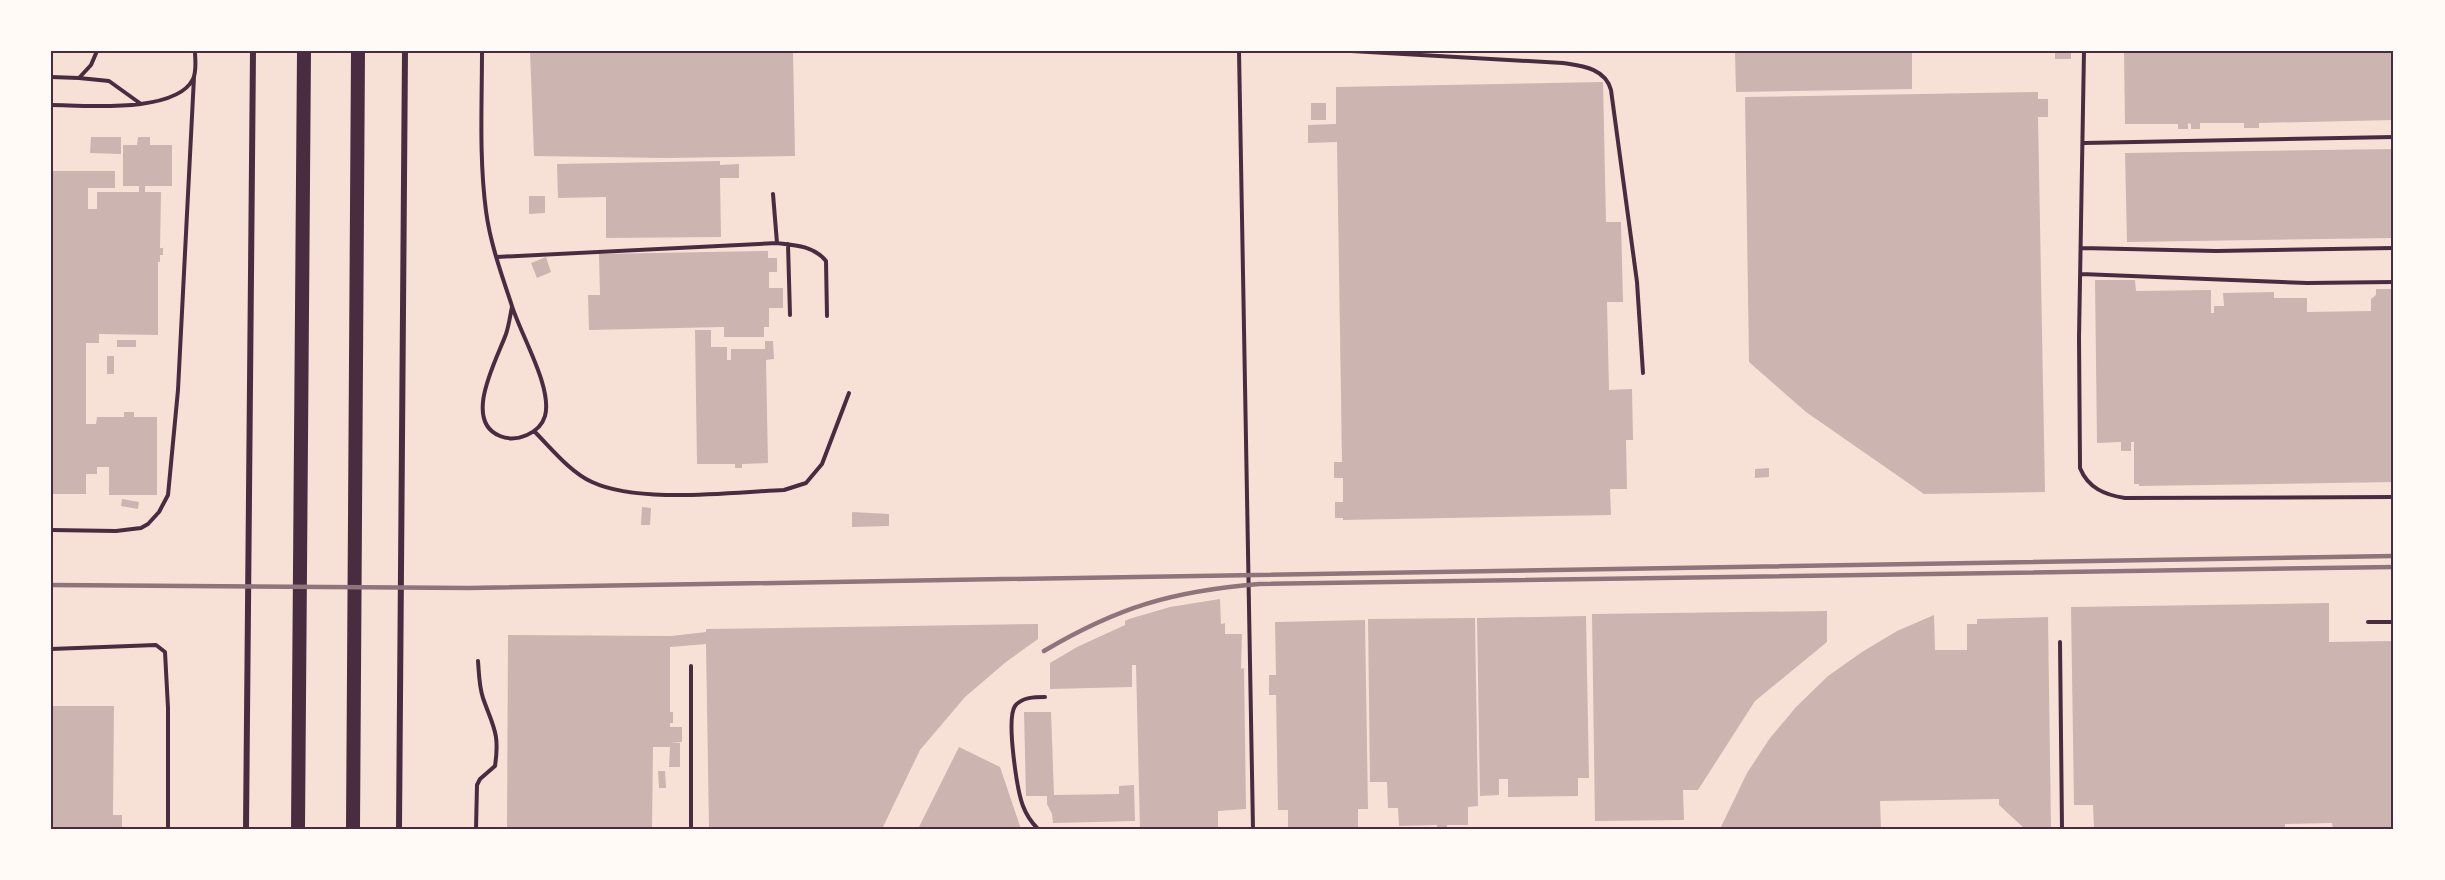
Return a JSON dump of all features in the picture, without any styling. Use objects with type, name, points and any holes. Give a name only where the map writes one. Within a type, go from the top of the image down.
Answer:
[{"type":"highway","points":[[297,829],[304,51]]},
{"type":"highway","points":[[353,829],[358,51]]},
{"type":"street","points":[[246,829],[253,51]]},
{"type":"street","points":[[399,829],[405,51]]},
{"type":"lane","points":[[79,78],[91,65],[96,51]]},
{"type":"lane","points":[[51,530],[116,531],[141,528],[159,512],[168,495],[178,390],[195,51]]},
{"type":"lane","points":[[483,51],[482,169],[487,214],[512,307],[540,374],[545,415],[538,429],[521,437],[507,439],[492,432],[483,413],[485,388],[506,333],[512,307]]},
{"type":"lane","points":[[1351,51],[1563,63],[1594,69],[1604,77],[1611,90],[1636,282],[1643,373]]},
{"type":"lane","points":[[2084,51],[2080,468],[2088,482],[2102,491],[2125,498],[2394,497]]},
{"type":"lane","points":[[51,77],[109,81],[142,104]]},
{"type":"lane","points":[[51,105],[142,104],[176,95],[188,86],[194,77]]},
{"type":"lane","points":[[2084,143],[2394,137]]},
{"type":"lane","points":[[773,194],[777,243]]},
{"type":"lane","points":[[497,257],[788,244],[810,249],[826,261],[827,316]]},
{"type":"lane","points":[[788,244],[790,315]]},
{"type":"lane","points":[[2082,248],[2216,251],[2394,248]]},
{"type":"lane","points":[[2081,274],[2307,283],[2394,282]]},
{"type":"lane","points":[[534,431],[582,476],[610,488],[646,494],[784,490],[806,483],[822,464],[849,393]]},
{"type":"lane","points":[[2368,622],[2394,621]]},
{"type":"lane","points":[[2060,642],[2062,829]]},
{"type":"lane","points":[[51,649],[156,645],[165,652],[168,708],[168,829]]},
{"type":"lane","points":[[476,829],[477,785],[480,779],[495,766],[496,750],[496,732],[481,693],[478,661]]},
{"type":"lane","points":[[691,666],[691,829]]},
{"type":"lane","points":[[1038,829],[1024,809],[1018,791],[1014,764],[1012,716],[1014,707],[1019,702],[1031,697],[1045,697]]},
{"type":"path","points":[[1239,51],[1253,829]]},
{"type":"building","points":[[530,51],[793,51],[795,156],[666,158],[534,156]]},
{"type":"building","points":[[1912,51],[1912,89],[1736,92],[1735,53]]},
{"type":"building","points":[[2055,51],[2071,51],[2071,59],[2055,59]]},
{"type":"building","points":[[2124,51],[2394,51],[2394,120],[2259,123],[2259,128],[2244,128],[2244,123],[2200,123],[2200,129],[2191,129],[2191,124],[2188,123],[2188,129],[2178,129],[2178,124],[2125,124]]},
{"type":"building","points":[[1603,82],[1606,222],[1621,222],[1623,302],[1607,302],[1609,390],[1632,389],[1633,440],[1626,440],[1627,489],[1610,489],[1611,515],[1343,520],[1343,518],[1335,518],[1335,502],[1343,502],[1343,478],[1334,478],[1334,462],[1342,462],[1337,142],[1308,143],[1308,125],[1336,124],[1336,87]]},
{"type":"building","points":[[2038,92],[2038,99],[2048,99],[2048,117],[2038,117],[2045,492],[1924,494],[1806,412],[1749,362],[1745,97]]},
{"type":"building","points":[[1311,103],[1326,103],[1326,120],[1311,120]]},
{"type":"building","points":[[91,137],[121,137],[121,154],[90,153]]},
{"type":"building","points":[[138,137],[150,137],[150,145],[172,145],[172,186],[145,186],[145,192],[161,192],[160,248],[163,248],[163,255],[160,255],[160,262],[158,262],[158,335],[99,334],[99,343],[86,343],[86,424],[96,424],[97,417],[124,417],[124,412],[134,412],[134,417],[157,417],[157,495],[109,495],[109,467],[97,467],[97,474],[86,474],[86,494],[51,494],[51,171],[115,171],[115,188],[88,188],[88,209],[97,209],[97,192],[139,192],[139,186],[123,186],[123,145],[137,145]]},
{"type":"building","points":[[2394,149],[2394,238],[2127,242],[2125,153]]},
{"type":"building","points":[[720,161],[720,165],[739,164],[739,178],[720,178],[721,237],[606,238],[606,197],[558,198],[557,164]]},
{"type":"building","points":[[529,196],[545,196],[545,213],[529,214]]},
{"type":"building","points":[[768,251],[768,258],[777,258],[777,272],[769,272],[769,288],[783,288],[783,308],[769,308],[769,327],[764,327],[764,337],[724,337],[724,327],[589,330],[588,295],[600,295],[599,254]]},
{"type":"building","points":[[546,257],[551,272],[537,278],[531,263]]},
{"type":"building","points":[[2095,280],[2135,280],[2136,291],[2211,290],[2211,313],[2214,313],[2214,306],[2224,306],[2223,293],[2274,292],[2274,298],[2307,298],[2307,312],[2371,311],[2371,299],[2376,295],[2376,289],[2394,289],[2394,482],[2139,486],[2139,484],[2134,484],[2134,442],[2131,442],[2131,451],[2121,451],[2121,442],[2097,443]]},
{"type":"building","points":[[695,330],[711,330],[711,347],[727,347],[727,360],[731,360],[731,349],[765,349],[765,341],[773,341],[774,359],[766,360],[768,463],[742,464],[742,468],[735,468],[735,464],[697,464]]},
{"type":"building","points":[[117,340],[136,340],[136,347],[117,347]]},
{"type":"building","points":[[107,356],[114,356],[114,374],[107,374]]},
{"type":"building","points":[[1769,468],[1769,477],[1755,478],[1755,469]]},
{"type":"building","points":[[122,499],[139,502],[138,509],[121,506]]},
{"type":"building","points":[[642,507],[651,508],[650,525],[641,525]]},
{"type":"building","points":[[852,512],[889,514],[889,526],[852,527]]},
{"type":"building","points":[[1220,599],[1221,624],[1225,623],[1225,634],[1242,634],[1246,809],[1218,811],[1218,829],[1140,829],[1136,665],[1132,665],[1132,687],[1050,689],[1050,663],[1077,647],[1125,625],[1125,621],[1129,619],[1170,607]]},
{"type":"building","points":[[2329,603],[2329,642],[2394,641],[2394,829],[2333,829],[2332,823],[2285,824],[2285,829],[2094,829],[2093,805],[2074,805],[2071,607]]},
{"type":"building","points":[[1827,611],[1827,642],[1755,701],[1698,790],[1683,790],[1684,820],[1595,821],[1592,614]]},
{"type":"building","points":[[1934,615],[1935,650],[1967,650],[1967,624],[1977,624],[1977,619],[2048,617],[2051,829],[2025,829],[1999,805],[1999,799],[1880,801],[1881,829],[1720,829],[1747,773],[1770,738],[1797,706],[1828,676],[1862,652],[1897,631]]},
{"type":"building","points":[[1586,616],[1589,778],[1578,778],[1578,796],[1508,797],[1508,779],[1499,779],[1499,795],[1480,796],[1477,618]]},
{"type":"building","points":[[1475,618],[1478,806],[1468,807],[1468,825],[1447,825],[1447,829],[1437,829],[1437,825],[1399,826],[1398,808],[1388,808],[1387,782],[1370,782],[1368,619]]},
{"type":"building","points":[[1365,620],[1368,809],[1358,809],[1358,827],[1288,829],[1288,810],[1278,810],[1276,695],[1269,695],[1269,675],[1276,675],[1275,622]]},
{"type":"building","points":[[1038,624],[1038,639],[1006,662],[965,697],[920,750],[882,829],[709,829],[706,644],[670,647],[670,712],[673,712],[673,723],[670,723],[670,727],[682,727],[682,742],[670,743],[680,743],[680,767],[669,767],[670,747],[653,747],[652,829],[507,829],[508,635],[671,636],[706,632],[706,629]]},
{"type":"building","points":[[51,706],[114,706],[113,815],[122,815],[122,829],[51,829]]},
{"type":"building","points":[[1024,712],[1051,712],[1054,795],[1119,794],[1119,786],[1134,785],[1135,821],[1053,823],[1047,796],[1026,796]]},
{"type":"building","points":[[959,747],[1000,767],[1021,829],[918,829]]},
{"type":"building","points":[[658,771],[665,771],[666,788],[659,788]]},
{"type":"railway","points":[[51,585],[469,588],[2394,556]]},
{"type":"railway","points":[[1044,651],[1097,623],[1147,604],[1200,591],[1259,584],[2394,567]]}]
